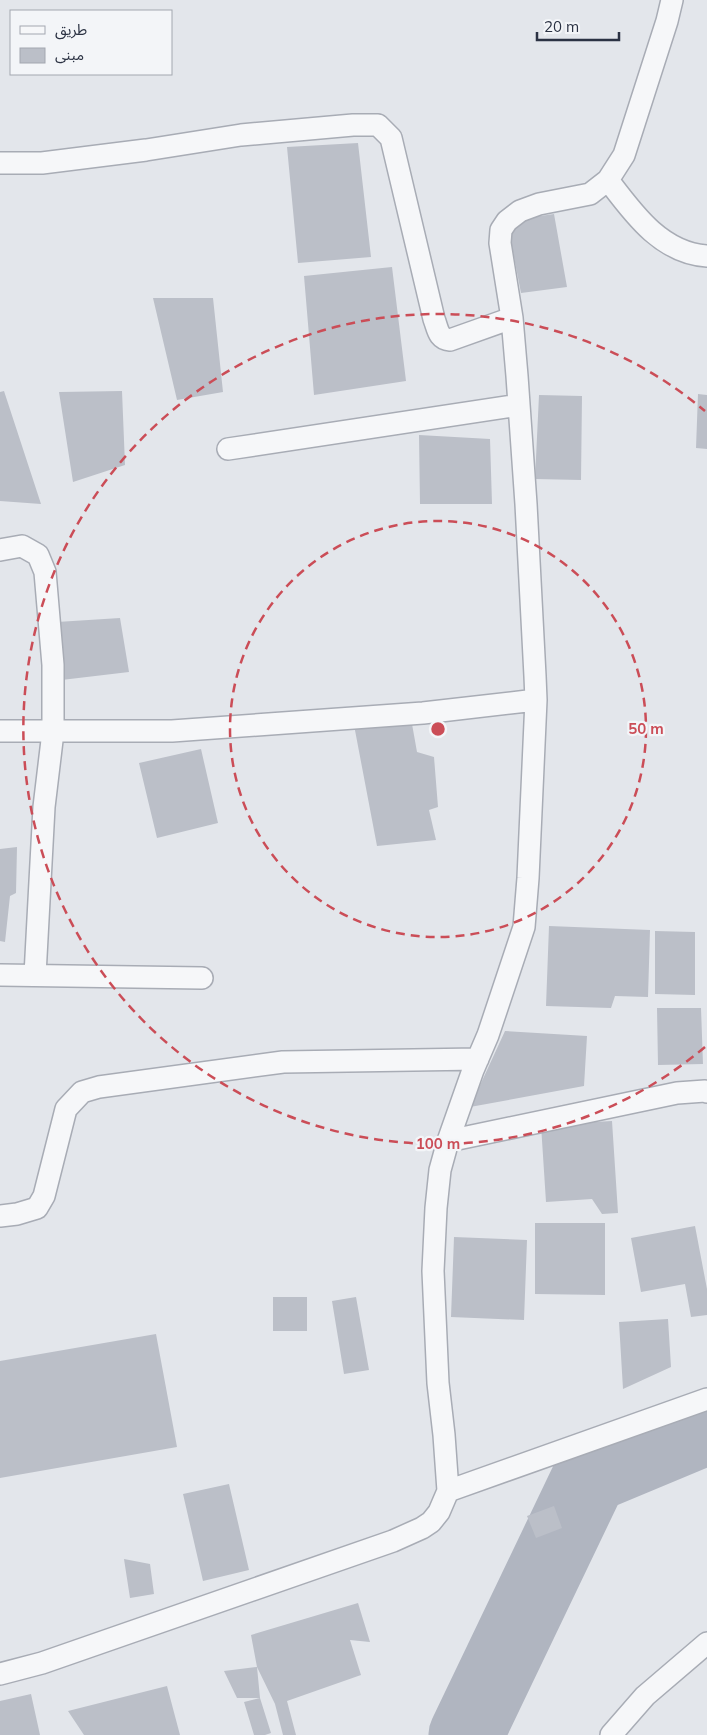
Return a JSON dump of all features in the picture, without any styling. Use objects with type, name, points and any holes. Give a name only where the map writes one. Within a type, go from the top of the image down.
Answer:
[{"type":"street","points":[[0,1674],[51,1660],[393,1541],[431,1522],[439,1512],[448,1491],[438,1383],[433,1271],[439,1180],[448,1141],[488,1035],[524,927],[536,700],[519,405],[512,318],[500,243],[501,230],[507,221],[520,211],[539,204],[590,194],[608,180],[624,155],[672,0]]},
{"type":"street","points":[[0,162],[42,163],[146,150],[241,135],[352,125],[378,125],[391,138],[434,319],[440,336],[445,340],[450,340],[512,318]]},
{"type":"street","points":[[608,180],[640,222],[675,248],[707,256]]},
{"type":"street","points":[[228,449],[519,405]]},
{"type":"street","points":[[0,550],[22,546],[38,555],[45,572],[53,665],[53,732],[44,807],[35,976]]},
{"type":"street","points":[[0,731],[172,731],[325,718],[423,713],[536,700]]},
{"type":"street","points":[[0,975],[202,978]]},
{"type":"street","points":[[0,1216],[17,1214],[36,1208],[44,1196],[66,1109],[82,1092],[99,1087],[283,1062],[478,1058]]},
{"type":"street","points":[[448,1141],[677,1093],[707,1092]]},
{"type":"street","points":[[448,1491],[707,1399]]},
{"type":"street","points":[[611,1735],[645,1696],[707,1643]]},
{"type":"building","points":[[358,143],[371,257],[298,263],[287,147]]},
{"type":"building","points":[[554,214],[567,287],[521,293],[507,221]]},
{"type":"building","points":[[392,267],[406,381],[314,395],[304,276]]},
{"type":"building","points":[[153,298],[213,298],[223,392],[177,400]]},
{"type":"building","points":[[4,391],[41,504],[0,501],[0,392]]},
{"type":"building","points":[[122,391],[125,465],[73,482],[59,392]]},
{"type":"building","points":[[698,394],[707,395],[707,449],[696,448]]},
{"type":"building","points":[[539,395],[582,396],[581,480],[535,479]]},
{"type":"building","points":[[419,435],[490,439],[492,504],[420,504]]},
{"type":"building","points":[[120,618],[129,672],[53,681],[57,622]]},
{"type":"building","points":[[412,724],[417,752],[434,757],[438,807],[429,810],[436,840],[377,846],[354,725]]},
{"type":"building","points":[[201,749],[218,823],[157,838],[139,763]]},
{"type":"building","points":[[17,847],[16,893],[10,896],[5,942],[0,941],[0,849]]},
{"type":"building","points":[[549,926],[650,930],[648,997],[615,996],[611,1008],[546,1006]]},
{"type":"building","points":[[655,931],[695,932],[695,995],[655,994]]},
{"type":"building","points":[[657,1008],[701,1008],[703,1064],[658,1065]]},
{"type":"building","points":[[505,1031],[587,1036],[584,1086],[470,1107]]},
{"type":"building","points":[[612,1121],[618,1213],[602,1214],[592,1199],[546,1202],[541,1125]]},
{"type":"building","points":[[535,1223],[605,1223],[605,1295],[535,1294]]},
{"type":"building","points":[[695,1226],[707,1289],[707,1315],[691,1317],[685,1284],[641,1292],[631,1238]]},
{"type":"building","points":[[454,1237],[527,1240],[524,1320],[451,1317]]},
{"type":"building","points":[[273,1297],[307,1297],[307,1331],[273,1331]]},
{"type":"building","points":[[356,1297],[369,1370],[344,1374],[332,1301]]},
{"type":"building","points":[[668,1319],[671,1367],[623,1389],[619,1322]]},
{"type":"building","points":[[156,1334],[177,1447],[0,1478],[0,1361]]},
{"type":"building","points":[[229,1484],[249,1570],[203,1581],[183,1494]]},
{"type":"building","points":[[554,1506],[562,1528],[536,1538],[527,1516]]},
{"type":"building","points":[[124,1559],[150,1564],[154,1594],[130,1598]]},
{"type":"building","points":[[358,1603],[370,1642],[350,1640],[361,1675],[287,1701],[296,1735],[283,1735],[275,1704],[257,1667],[251,1635]]},
{"type":"building","points":[[257,1667],[260,1698],[237,1698],[224,1671]]},
{"type":"building","points":[[167,1686],[180,1735],[84,1735],[68,1711]]},
{"type":"building","points":[[31,1694],[40,1735],[0,1735],[0,1701]]},
{"type":"building","points":[[260,1698],[271,1733],[254,1735],[244,1702]]},
{"type":"taxiway","points":[[466,1735],[590,1476],[707,1427]]}]
